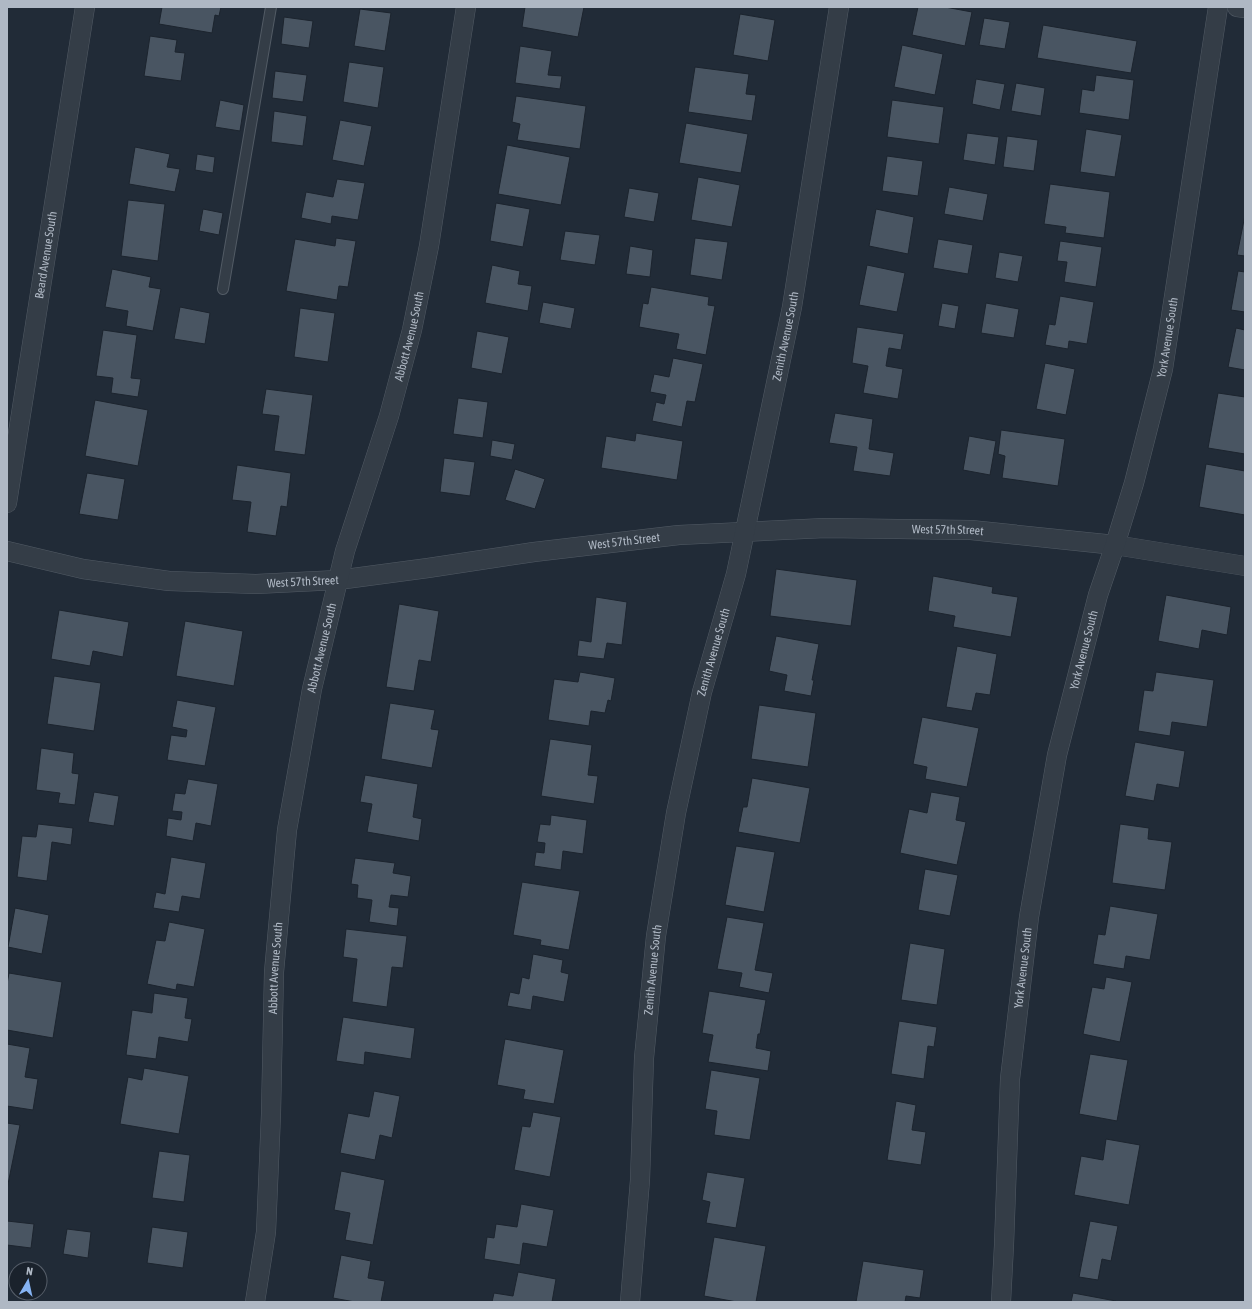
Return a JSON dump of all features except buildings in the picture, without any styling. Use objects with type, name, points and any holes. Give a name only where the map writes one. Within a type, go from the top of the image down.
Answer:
[{"type":"street","name":"Beard Avenue South","points":[[7,503],[85,7]]},
{"type":"street","name":"Abbott Avenue South","points":[[255,1302],[266,1232],[272,1114],[274,972],[287,830],[312,689],[345,552],[389,416],[412,330],[429,246],[466,7]]},
{"type":"street","name":"Zenith Avenue South","points":[[630,1302],[640,1180],[644,1058],[656,936],[676,814],[702,692],[736,574],[792,307],[839,7]]},
{"type":"street","name":"York Avenue South","points":[[1001,1302],[1010,1079],[1029,917],[1057,755],[1098,595],[1134,483],[1163,369],[1218,7]]},
{"type":"street","points":[[1237,7],[1245,8]]},
{"type":"street","name":"West 57th Street","points":[[7,551],[83,569],[169,581],[256,584],[338,580],[534,552],[679,535],[825,528],[971,530],[1115,545],[1245,566]]},
{"type":"lane","points":[[223,289],[271,7]]}]
